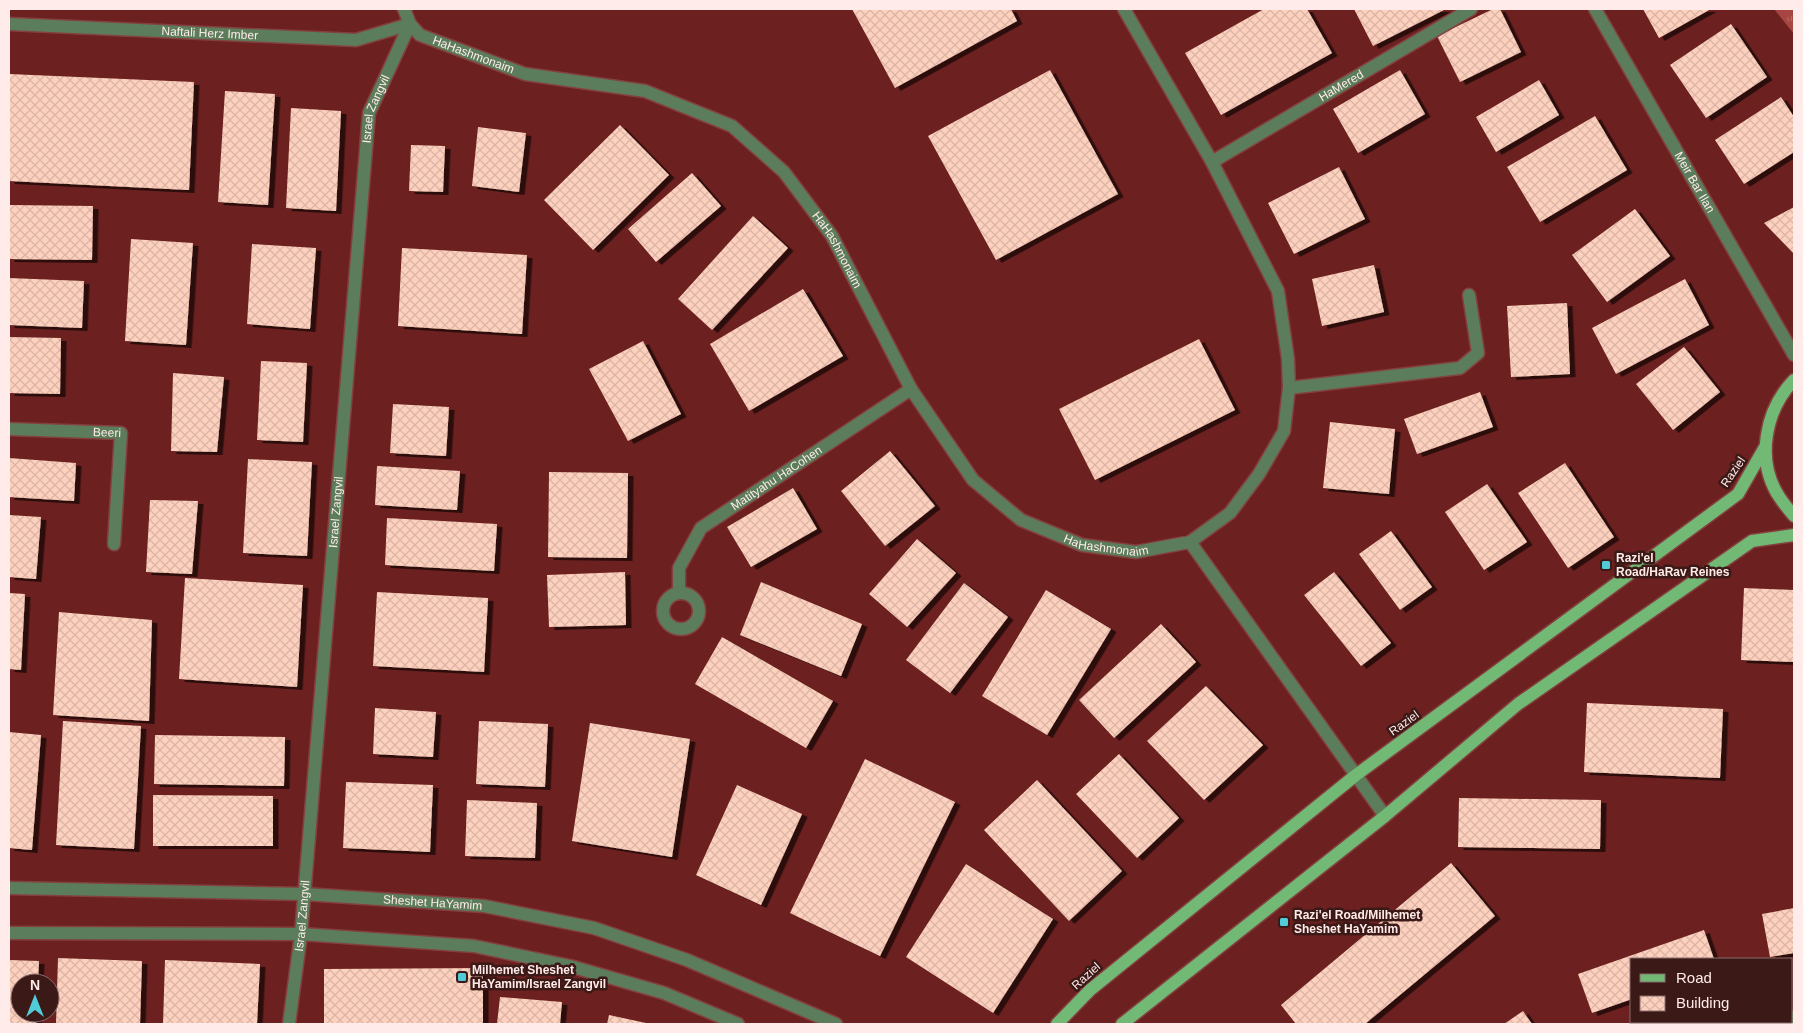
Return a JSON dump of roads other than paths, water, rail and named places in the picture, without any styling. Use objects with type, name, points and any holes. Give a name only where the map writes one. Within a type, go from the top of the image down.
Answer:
[{"type":"main road","points":[[1794,380],[1782,392],[1770,418],[1765,447],[1772,481],[1779,497],[1794,516]]},
{"type":"main road","name":"Raziel","points":[[1057,1024],[1090,990],[1356,775],[1738,494],[1765,447]]},
{"type":"main road","points":[[1122,1024],[1385,816],[1518,704],[1752,541],[1794,535]]},
{"type":"street","points":[[404,9],[410,24]]},
{"type":"street","name":"HaHashmonaim","points":[[410,24],[420,35],[525,74],[645,91],[732,126],[784,172],[832,236],[911,389],[973,480],[1021,520],[1082,545],[1136,552],[1190,542],[1230,513],[1259,474],[1284,431],[1290,388],[1288,359],[1278,291],[1212,162],[1124,9]]},
{"type":"street","name":"HaMered","points":[[1212,162],[1471,9]]},
{"type":"street","name":"Meir Bar Ilan","points":[[1595,9],[1794,355]]},
{"type":"street","name":"Naftali Herz Imber","points":[[9,24],[356,40],[410,24]]},
{"type":"street","name":"Israel Zangvil","points":[[289,1024],[301,934],[369,114],[410,24]]},
{"type":"street","points":[[1290,388],[1460,368],[1478,353],[1469,294]]},
{"type":"street","name":"Matityahu HaCohen","points":[[679,593],[679,568],[701,528],[911,389]]},
{"type":"street","name":"Beeri","points":[[9,429],[121,433],[114,544]]},
{"type":"street","points":[[1190,542],[1385,816]]},
{"type":"street","name":"Sheshet HaYamim","points":[[9,888],[304,894],[484,906],[594,928],[687,960],[836,1024]]},
{"type":"street","points":[[9,933],[301,934],[474,946],[570,966],[664,993],[738,1024]]},
{"type":"place","name":"Razi'el Road/HaRav Reines","points":[[1606,565]]},
{"type":"place","name":"Razi'el Road/Milhemet Sheshet HaYamim","points":[[1284,922]]},
{"type":"place","name":"Milhemet Sheshet HaYamim/Israel Zangvil","points":[[462,977]]}]
